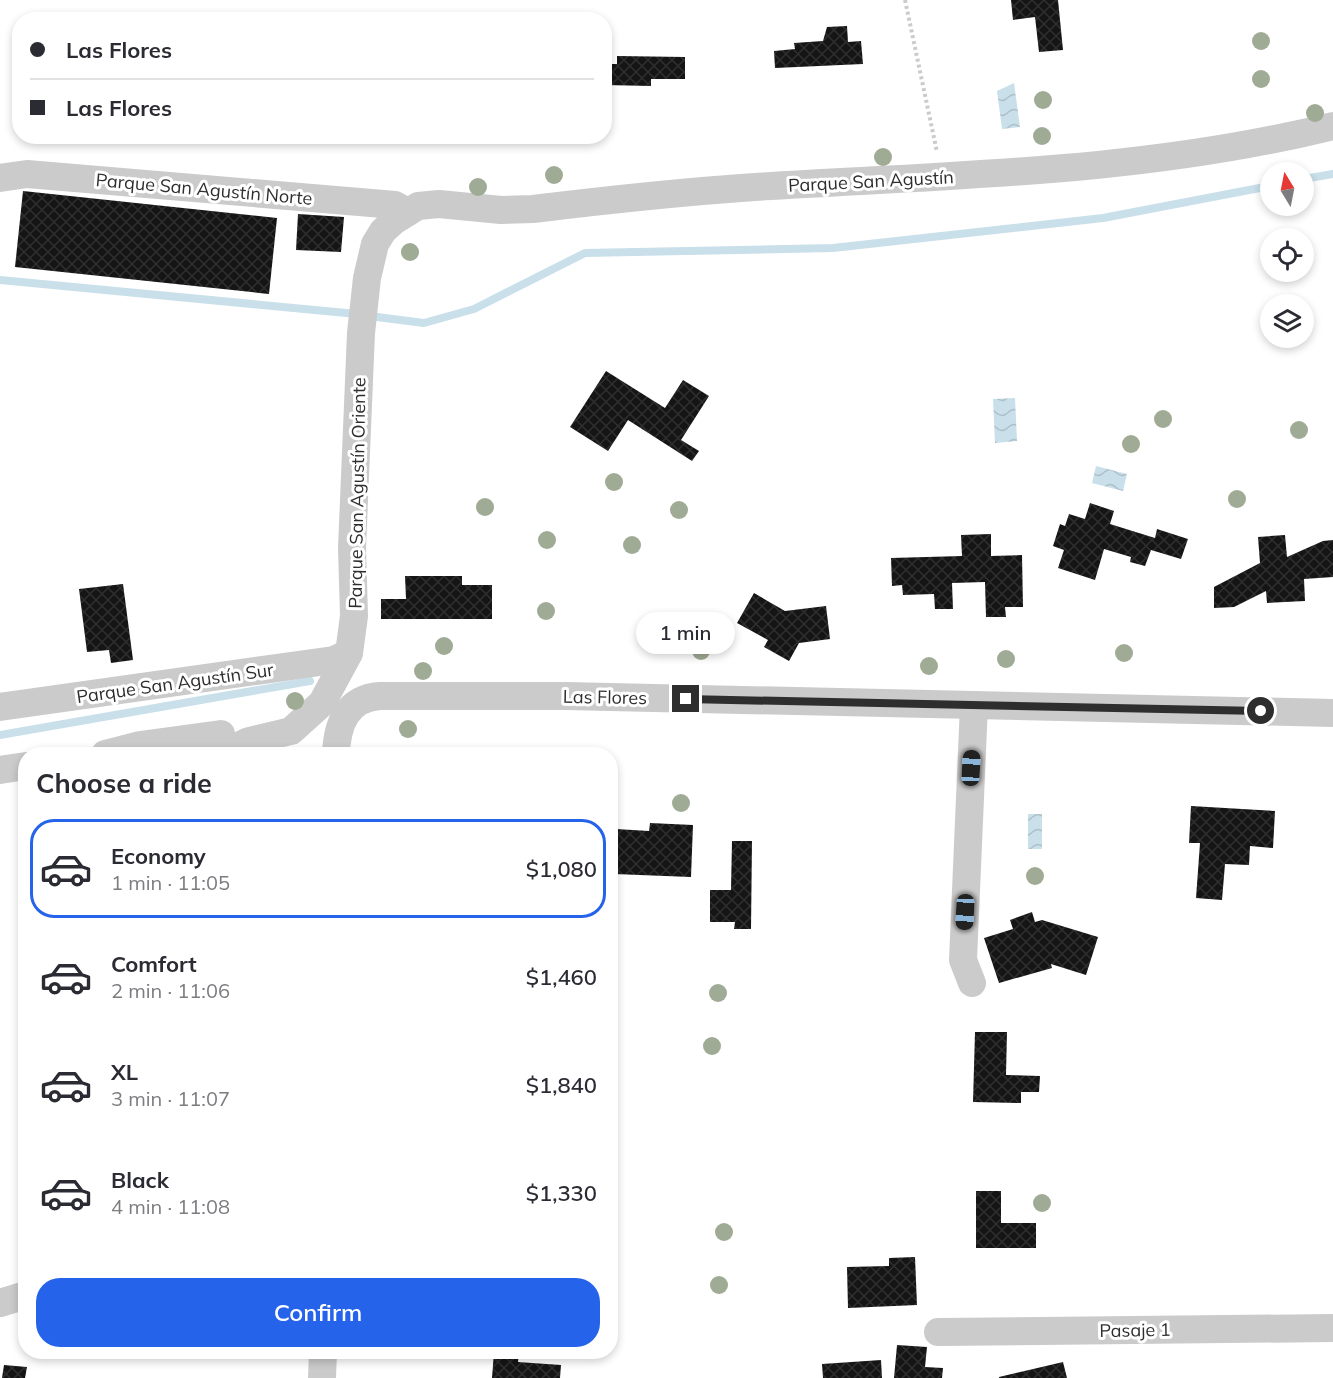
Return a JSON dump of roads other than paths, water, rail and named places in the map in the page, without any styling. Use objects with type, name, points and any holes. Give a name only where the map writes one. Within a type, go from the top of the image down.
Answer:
[{"type":"street","name":"Parque San Agustín","points":[[408,212],[428,204],[501,210],[533,209],[753,188],[1079,167],[1236,145],[1333,126]]},
{"type":"street","name":"Parque San Agustín Norte","points":[[0,178],[9,175],[39,175],[395,205],[408,212]]},
{"type":"street","name":"Parque San Agustín Oriente","points":[[349,653],[354,600],[352,548],[361,333],[367,279],[375,244],[383,231],[408,212]]},
{"type":"street","name":"Parque San Agustín Sur","points":[[0,707],[334,660],[349,653]]},
{"type":"street","points":[[236,747],[249,741],[274,737],[301,724],[322,703],[349,653]]},
{"type":"street","name":"Las Flores","points":[[336,747],[337,732],[343,717],[358,702],[380,696],[566,696],[1333,713]]},
{"type":"street","points":[[972,983],[963,960],[974,705]]},
{"type":"street","points":[[132,747],[220,734],[249,741]]},
{"type":"street","points":[[0,770],[18,767]]},
{"type":"street","points":[[0,1303],[18,1297]]},
{"type":"street","name":"Pasaje 1","points":[[938,1332],[1333,1328]]},
{"type":"street","points":[[322,1378],[323,1359]]},
{"type":"water","points":[[1014,83],[1020,127],[1002,129],[997,91]]},
{"type":"water","points":[[1015,398],[1017,441],[995,443],[993,399]]},
{"type":"water","points":[[1096,466],[1127,474],[1123,491],[1092,483]]},
{"type":"water","points":[[1028,814],[1042,814],[1042,849],[1028,849]]},
{"type":"waterway","points":[[1314,177],[1333,174]]},
{"type":"waterway","points":[[369,316],[424,323],[474,309],[585,253],[833,248],[1103,218],[1260,188]]},
{"type":"waterway","points":[[0,280],[357,314]]},
{"type":"waterway","points":[[0,735],[310,681]]}]
